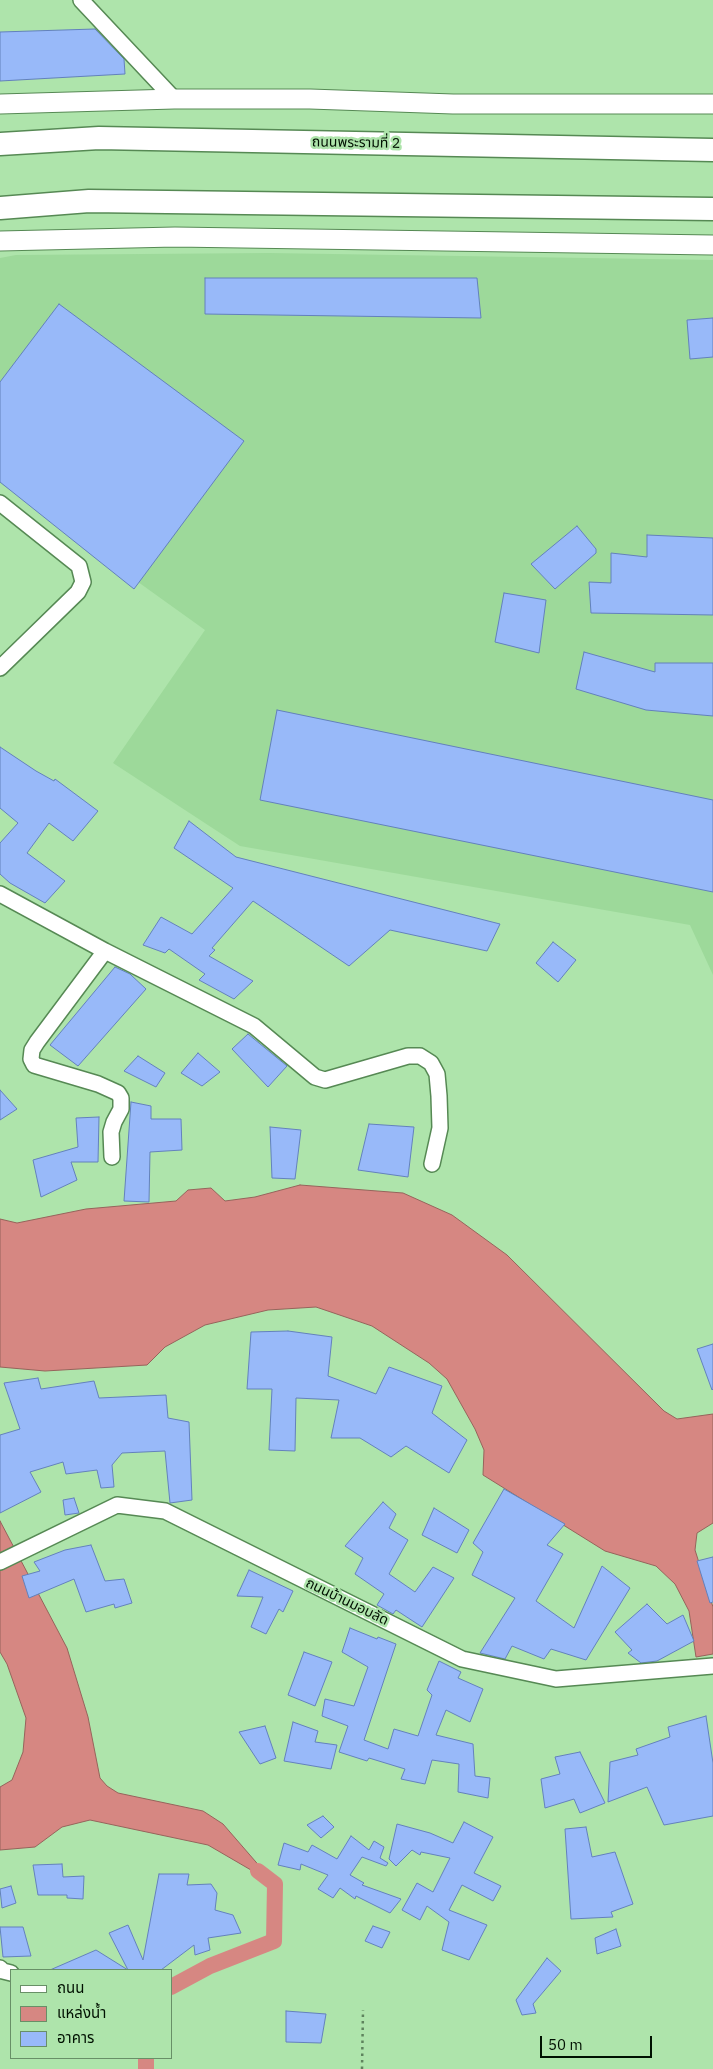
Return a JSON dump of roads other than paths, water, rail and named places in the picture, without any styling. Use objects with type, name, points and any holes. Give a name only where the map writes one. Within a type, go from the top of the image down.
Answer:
[{"type":"highway","name":"ถนนพระรามที่ 2","points":[[0,144],[99,138],[713,150]]},
{"type":"highway","points":[[0,208],[90,202],[713,209]]},
{"type":"main road","points":[[0,104],[174,99],[310,98],[452,104],[713,104]]},
{"type":"main road","points":[[0,241],[175,236],[713,245]]},
{"type":"street","points":[[81,0],[174,99]]},
{"type":"street","points":[[0,503],[79,566],[83,582],[78,592],[0,668]]},
{"type":"street","points":[[0,894],[105,952],[254,1026],[315,1077],[325,1080],[408,1056],[420,1056],[430,1063],[437,1074],[440,1128],[432,1164]]},
{"type":"street","points":[[105,952],[37,1042],[32,1050],[31,1059],[34,1065],[98,1084],[118,1093],[121,1104],[111,1132],[112,1157]]},
{"type":"street","name":"ถนนบ้านมอบลัด","points":[[0,1562],[117,1506],[165,1511],[462,1659],[556,1679],[713,1666]]},
{"type":"water","points":[[300,1185],[403,1193],[452,1215],[507,1255],[664,1411],[677,1419],[713,1414],[713,1523],[697,1533],[695,1550],[713,1607],[713,1654],[696,1657],[689,1611],[675,1584],[656,1566],[605,1551],[483,1475],[484,1450],[475,1429],[447,1379],[429,1363],[372,1326],[316,1307],[268,1310],[205,1325],[165,1347],[147,1365],[45,1371],[0,1367],[0,1219],[17,1223],[86,1209],[176,1201],[188,1190],[211,1188],[225,1201],[255,1197]]},
{"type":"water","points":[[0,1521],[67,1648],[88,1717],[100,1778],[107,1786],[118,1793],[203,1811],[223,1824],[275,1884],[208,1845],[90,1820],[62,1827],[35,1847],[0,1850],[0,1787],[12,1780],[23,1752],[26,1718],[7,1664],[0,1652]]},
{"type":"waterway","points":[[172,1986],[210,1966],[274,1941],[275,1884],[258,1871]]},
{"type":"waterway","points":[[146,2059],[146,2069]]}]
